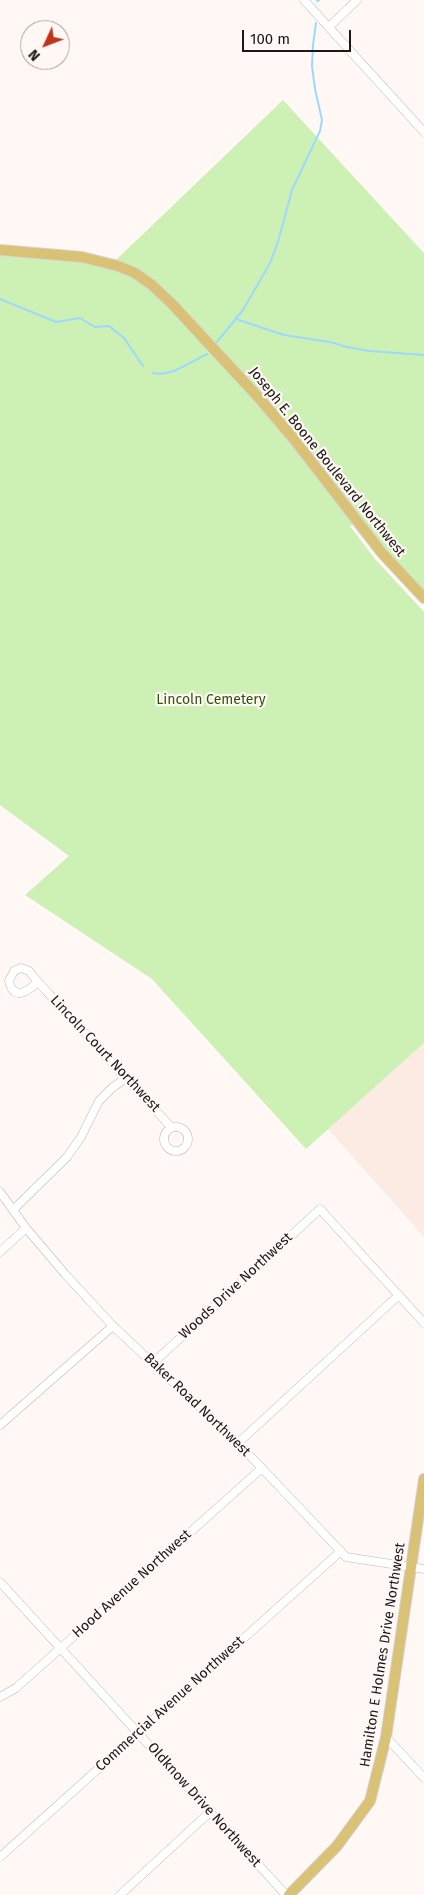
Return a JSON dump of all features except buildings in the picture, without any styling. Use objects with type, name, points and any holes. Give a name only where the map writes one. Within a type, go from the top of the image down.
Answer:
[{"type":"main road","name":"Joseph E. Boone Boulevard Northwest","points":[[0,250],[82,257],[118,266],[152,285],[180,312],[259,398],[293,438],[382,553],[424,598]]},
{"type":"main road","name":"Hamilton E Holmes Drive Northwest","points":[[288,1895],[337,1846],[370,1802],[386,1737],[424,1479]]},
{"type":"street","points":[[304,0],[424,132]]},
{"type":"street","points":[[329,27],[357,0]]},
{"type":"street","name":"Lincoln Court Northwest","points":[[38,982],[171,1127]]},
{"type":"street","points":[[13,1210],[67,1157],[81,1137],[99,1101],[112,1088],[127,1078]]},
{"type":"street","name":"Baker Road Northwest","points":[[0,1192],[26,1228],[113,1326],[238,1444],[346,1557],[424,1569]]},
{"type":"street","name":"Woods Drive Northwest","points":[[153,1363],[320,1209],[399,1295]]},
{"type":"street","points":[[0,1252],[26,1228]]},
{"type":"street","points":[[238,1444],[399,1295],[424,1323]]},
{"type":"street","points":[[0,1425],[113,1326]]},
{"type":"street","name":"Hood Avenue Northwest","points":[[0,1697],[16,1688],[262,1468]]},
{"type":"street","name":"Commercial Avenue Northwest","points":[[0,1857],[341,1551]]},
{"type":"street","name":"Oldknow Drive Northwest","points":[[0,1582],[288,1895]]},
{"type":"street","points":[[386,1737],[424,1778]]},
{"type":"street","points":[[120,1895],[210,1812]]},
{"type":"shaded area","points":[[424,1043],[424,1237],[328,1129]]},
{"type":"green space","name":"Lincoln Cemetery","points":[[283,100],[424,253],[424,591],[363,520],[350,526],[375,559],[424,612],[424,1043],[306,1149],[152,979],[25,895],[69,856],[0,805],[0,253],[117,259]]},
{"type":"waterway","points":[[217,342],[243,310],[270,263],[278,242],[292,190],[320,131],[322,120],[312,66],[316,23]]},
{"type":"waterway","points":[[0,299],[56,322],[80,318],[95,327],[109,326],[124,338],[143,366]]},
{"type":"waterway","points":[[236,317],[236,319],[284,335],[330,342],[369,351],[424,355]]},
{"type":"waterway","points":[[153,373],[160,374],[174,371],[207,354]]}]
